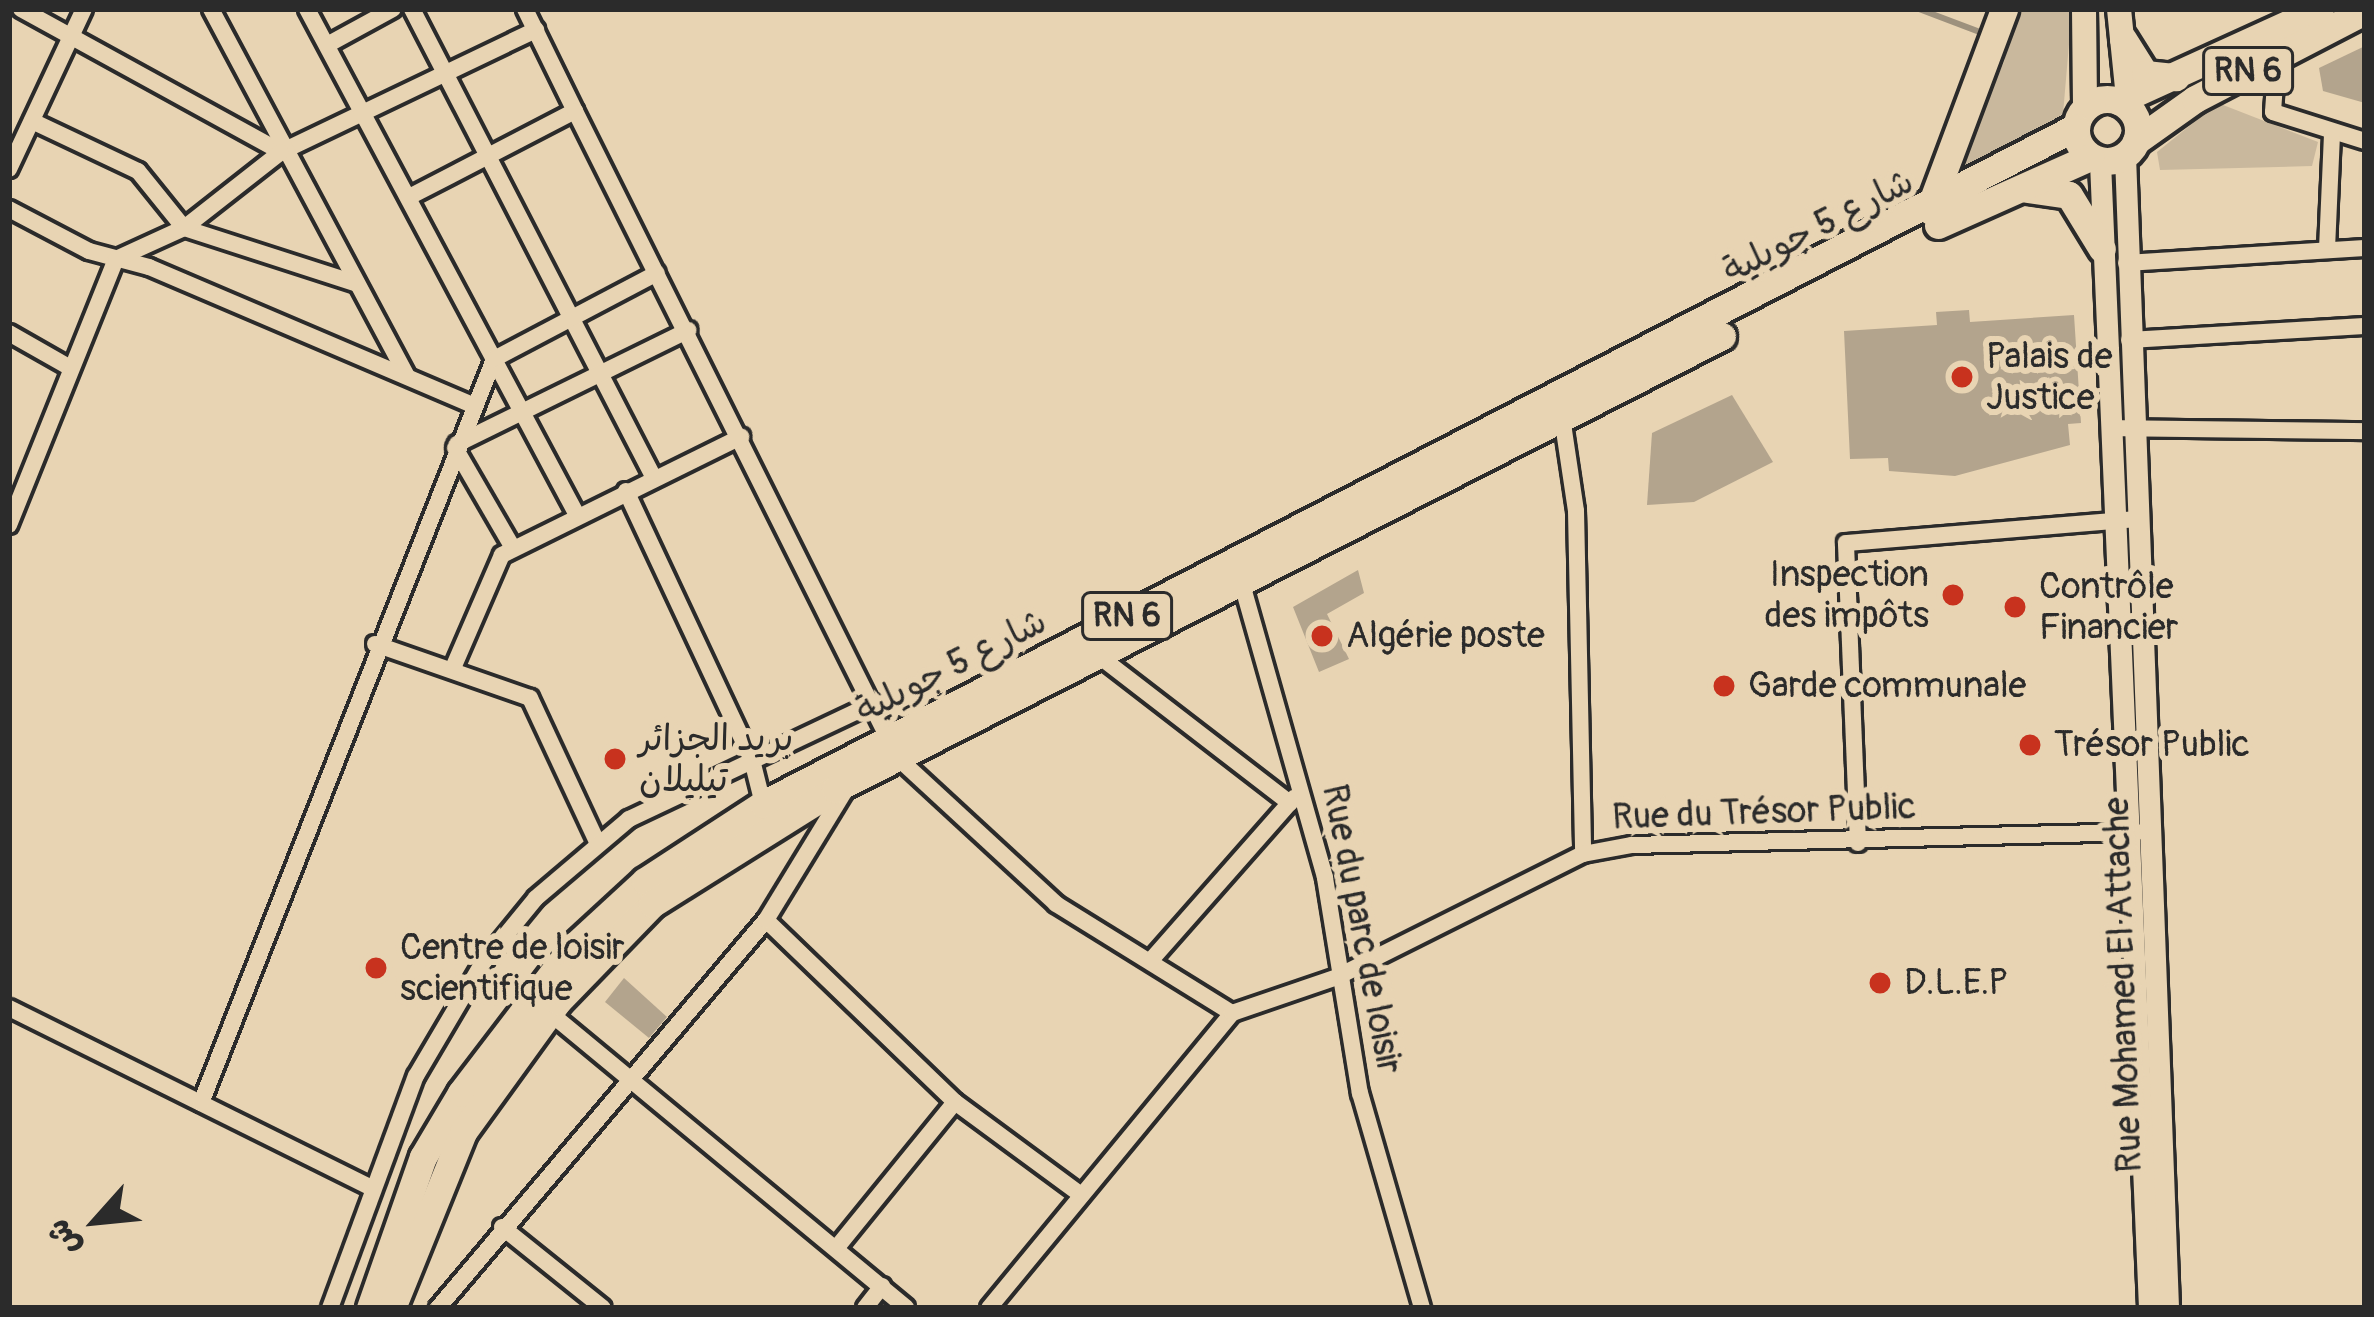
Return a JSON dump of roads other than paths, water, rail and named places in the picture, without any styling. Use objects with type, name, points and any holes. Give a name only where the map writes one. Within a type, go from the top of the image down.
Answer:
[{"type":"main road","points":[[1929,210],[2004,9]]},
{"type":"main road","points":[[2084,9],[2080,118],[2119,132],[2123,39],[2119,9]]},
{"type":"main road","name":"RN 6","points":[[2119,132],[2186,76],[2320,9]]},
{"type":"main road","name":"RN 6","points":[[2119,132],[2365,11]]},
{"type":"main road","points":[[2123,39],[2145,74],[2186,76]]},
{"type":"main road","name":"شارع 5 جويلية","points":[[392,1308],[463,1132],[550,1013],[652,904],[852,781],[894,748],[1654,360],[1929,210],[2080,118],[2119,132]]},
{"type":"main road","name":"شارع 5 جويلية","points":[[370,1308],[423,1156],[523,1007],[645,881],[763,804],[1099,656],[1237,574],[1562,417],[1654,360],[2017,190],[2119,132]]},
{"type":"main road","points":[[2017,190],[2069,195],[2114,256]]},
{"type":"street","points":[[21,9],[74,33],[282,150]]},
{"type":"street","points":[[9,170],[84,9]]},
{"type":"street","points":[[211,9],[282,150],[407,376]]},
{"type":"street","points":[[307,9],[577,515]]},
{"type":"street","points":[[327,46],[393,9]]},
{"type":"street","points":[[412,9],[653,478]]},
{"type":"street","points":[[525,9],[894,748],[1019,875],[1232,1013],[989,1308]]},
{"type":"street","points":[[9,525],[67,366],[116,259],[184,228],[282,150],[366,119],[536,30]]},
{"type":"street","points":[[2277,56],[2271,109],[2332,136],[2365,141]]},
{"type":"street","points":[[409,197],[575,111]]},
{"type":"street","points":[[32,121],[138,171],[184,228],[357,284]]},
{"type":"street","name":"Rue Mohamed El Attache","points":[[2119,132],[2114,256],[2144,935],[2149,1308]]},
{"type":"street","points":[[2327,249],[2332,136]]},
{"type":"street","points":[[9,209],[116,259],[473,405]]},
{"type":"street","points":[[2114,256],[2365,248]]},
{"type":"street","name":"Rue Mohamed El Attache","points":[[2114,256],[2129,340],[2122,428]]},
{"type":"street","points":[[201,1103],[375,644],[494,359],[657,273]]},
{"type":"street","points":[[2129,340],[2365,326]]},
{"type":"street","points":[[456,446],[689,330]]},
{"type":"street","points":[[9,333],[67,366]]},
{"type":"street","points":[[1562,417],[1576,511],[1583,854]]},
{"type":"street","points":[[2122,428],[2365,431]]},
{"type":"street","points":[[453,668],[496,562],[513,548],[741,436]]},
{"type":"street","points":[[456,446],[513,548]]},
{"type":"street","points":[[626,491],[752,760],[763,804]]},
{"type":"street","points":[[1858,842],[1846,543],[2127,520]]},
{"type":"street","name":"Rue du parc de loisir","points":[[1237,574],[1423,1308]]},
{"type":"street","points":[[375,644],[530,698],[597,842]]},
{"type":"street","points":[[1099,656],[1296,796],[1152,959]]},
{"type":"street","points":[[330,1308],[371,1188],[460,997],[536,898],[597,842],[752,760],[874,703]]},
{"type":"street","points":[[438,1308],[766,920],[852,781]]},
{"type":"street","name":"Rue du Trésor Public","points":[[1232,1013],[1337,977],[1583,854],[1632,844],[1858,842],[2140,831]]},
{"type":"street","points":[[766,920],[955,1102],[1081,1195]]},
{"type":"street","name":"Rue Mohamed El Attache","points":[[2144,935],[2168,1308]]},
{"type":"street","points":[[9,1008],[371,1188]]},
{"type":"street","points":[[550,1013],[837,1246],[906,1308]]},
{"type":"street","points":[[837,1246],[955,1102]]},
{"type":"street","points":[[502,1227],[603,1308]]},
{"type":"street","points":[[865,1308],[882,1286]]},
{"type":"waterway","points":[[1919,9],[1985,34]]},
{"type":"place","name":"Palais de Justice","points":[[1962,377]]},
{"type":"place","name":"Inspection des impôts","points":[[1953,595]]},
{"type":"place","name":"Contrôle Financier","points":[[2015,607]]},
{"type":"place","name":"Algérie poste","points":[[1322,636]]},
{"type":"place","name":"Garde communale","points":[[1724,686]]},
{"type":"place","name":"Trésor Public","points":[[2030,745]]},
{"type":"place","name":"بريد الجزائر تيليلان","points":[[615,759]]},
{"type":"place","name":"Centre de loisir scientifique","points":[[376,968]]},
{"type":"place","name":"D.L.E.P","points":[[1880,983]]}]
